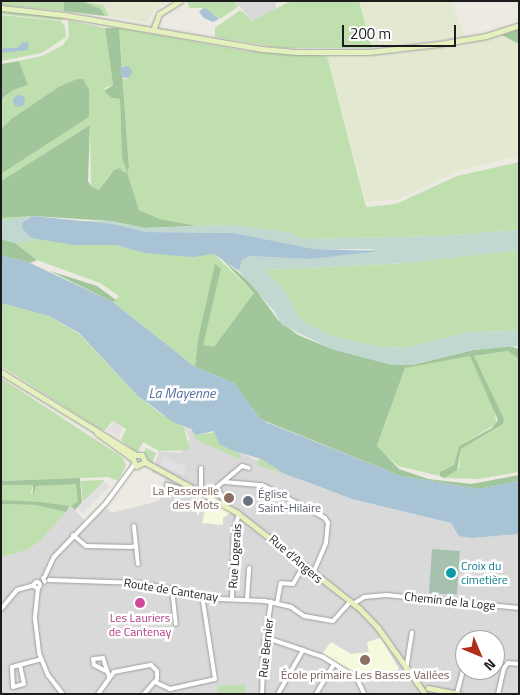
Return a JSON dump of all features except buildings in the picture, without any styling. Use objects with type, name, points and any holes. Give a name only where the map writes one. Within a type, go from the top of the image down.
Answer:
[{"type":"main road","points":[[153,30],[159,14],[180,1]]},
{"type":"main road","points":[[1,8],[65,15],[262,49],[342,53],[467,40],[519,25]]},
{"type":"main road","points":[[1,372],[76,418],[134,457],[142,455],[145,462],[140,467],[134,465],[134,457]]},
{"type":"main road","name":"Rue d'Angers","points":[[145,462],[226,505],[272,537],[304,566],[352,603],[374,624],[406,670],[425,690]]},
{"type":"main road","points":[[425,690],[457,694]]},
{"type":"street","points":[[1,609],[17,590],[38,585],[46,579],[54,557],[73,535],[106,503],[134,465]]},
{"type":"street","points":[[226,505],[216,491],[242,466],[249,468]]},
{"type":"street","points":[[167,486],[193,492],[198,489],[201,468]]},
{"type":"street","points":[[225,482],[262,485],[325,518],[326,543],[313,573]]},
{"type":"street","name":"Rue Logerais","points":[[232,598],[234,531],[239,514]]},
{"type":"street","points":[[134,526],[138,564]]},
{"type":"street","points":[[73,535],[86,546],[109,549],[136,546]]},
{"type":"street","points":[[277,603],[281,583],[293,584],[304,566]]},
{"type":"street","points":[[247,599],[249,568]]},
{"type":"street","name":"Route de Cantenay","points":[[46,579],[139,583],[202,595],[271,602],[290,607],[304,616],[333,621],[352,603]]},
{"type":"street","points":[[38,585],[36,620],[41,659],[48,675],[63,694]]},
{"type":"street","points":[[172,588],[176,624]]},
{"type":"street","points":[[155,682],[170,689],[215,679],[202,595]]},
{"type":"street","name":"Chemin de la Loge","points":[[352,603],[364,597],[383,595],[519,608]]},
{"type":"street","name":"Rue Bernier","points":[[262,694],[271,602]]},
{"type":"street","points":[[406,670],[412,632]]},
{"type":"street","points":[[267,638],[316,653],[357,678],[364,694]]},
{"type":"street","points":[[278,694],[303,650]]},
{"type":"street","points":[[20,664],[24,684],[13,687],[10,668],[20,664],[41,659]]},
{"type":"street","points":[[498,694],[504,668],[508,663],[519,664]]},
{"type":"street","points":[[316,694],[334,664]]},
{"type":"street","points":[[98,694],[109,676],[117,670],[151,665],[158,671],[155,682],[144,694]]},
{"type":"street","points":[[106,671],[109,676]]},
{"type":"street","points":[[457,694],[460,680]]},
{"type":"shaded area","points":[[92,1],[172,1],[154,10],[148,23],[109,16],[103,5]]},
{"type":"shaded area","points":[[240,1],[276,1],[276,10],[252,21],[237,3]]},
{"type":"shaded area","points":[[359,1],[451,1],[465,37],[372,48]]},
{"type":"shaded area","points":[[502,35],[519,44],[519,156],[458,171],[399,199],[366,202],[327,56],[406,53],[463,45]]},
{"type":"shaded area","points":[[32,216],[25,219],[32,238],[42,240],[15,243],[1,239],[1,221]]},
{"type":"shaded area","points":[[82,221],[111,221],[144,228],[229,225],[288,232],[304,239],[440,236],[519,230],[519,250],[406,263],[265,270],[284,289],[298,316],[307,324],[333,336],[380,347],[406,348],[468,332],[519,331],[519,346],[473,350],[412,365],[393,365],[332,349],[282,325],[274,311],[239,271],[242,260],[250,256],[309,259],[378,249],[314,249],[234,233],[145,232]]},
{"type":"shaded area","points":[[114,422],[122,427],[120,438],[107,430]]},
{"type":"shaded area","points":[[184,427],[307,483],[352,499],[451,523],[472,538],[519,534],[519,694],[1,694],[1,557],[27,550],[39,542],[71,506],[88,524],[106,507],[111,513],[159,501],[165,478],[152,472],[159,451],[180,453],[190,439]]},
{"type":"shaded area","points":[[163,457],[187,467],[183,475],[159,465]]},
{"type":"shaded area","points":[[104,481],[110,487],[83,514],[77,508]]},
{"type":"shaded area","points":[[208,498],[231,512],[223,518],[223,525],[202,523]]},
{"type":"shaded area","points":[[432,549],[460,551],[457,595],[429,593]]},
{"type":"shaded area","name":"École primaire Les Basses Vallées","points":[[381,638],[399,669],[377,682],[376,679],[363,683],[356,674],[322,654],[331,642],[351,654],[369,652],[367,642]]},
{"type":"green space","points":[[1,1],[64,1],[64,11],[1,5]]},
{"type":"green space","points":[[64,1],[81,1],[101,9],[105,16],[64,11]]},
{"type":"green space","points":[[81,1],[103,5],[109,16],[105,16],[100,9]]},
{"type":"green space","points":[[187,1],[234,1],[239,6],[220,19],[203,8],[189,8]]},
{"type":"green space","points":[[291,1],[359,1],[372,48],[282,48],[215,37],[215,28],[239,11],[242,11],[252,21]]},
{"type":"green space","points":[[1,10],[63,16],[62,20],[1,14]]},
{"type":"green space","points":[[1,15],[60,21],[65,26],[66,37],[42,53],[1,61]]},
{"type":"green space","points":[[68,20],[105,28],[113,85],[104,88],[112,98],[120,99],[122,157],[129,168],[123,79],[128,79],[125,66],[122,66],[119,28],[246,51],[327,56],[366,207],[396,204],[457,176],[519,162],[519,230],[440,236],[304,239],[288,232],[229,225],[197,226],[160,219],[139,210],[127,172],[112,172],[99,190],[91,186],[90,125],[1,181],[1,174],[89,117],[78,79],[60,86],[11,119],[1,129],[1,99],[13,90],[28,85],[19,61],[42,56],[63,45],[69,36]]},
{"type":"green space","points":[[105,28],[119,28],[129,168],[127,172],[122,157],[120,99],[112,98],[104,91],[113,85]]},
{"type":"green space","points":[[519,29],[519,44],[502,35]]},
{"type":"green space","points":[[19,61],[28,85],[13,90],[1,99],[1,64]]},
{"type":"green space","points":[[77,79],[83,79],[89,90],[89,117],[1,174],[1,129],[11,119],[60,86]]},
{"type":"green space","points":[[90,125],[88,181],[91,186],[99,190],[114,170],[120,168],[123,172],[127,172],[139,210],[160,219],[197,226],[144,228],[111,221],[32,216],[1,218],[1,181]]},
{"type":"green space","points":[[32,216],[25,219],[73,245],[116,245],[144,253],[214,254],[254,293],[214,348],[202,345],[221,269],[198,339],[195,367],[113,302],[119,296],[100,283],[37,260],[15,243],[1,239],[1,218]]},
{"type":"green space","points":[[1,239],[15,243],[37,260],[30,263],[1,255]]},
{"type":"green space","points":[[519,250],[519,331],[468,332],[406,348],[380,347],[333,336],[307,324],[298,316],[284,289],[265,270],[406,263]]},
{"type":"green space","points":[[221,258],[251,283],[278,320],[298,335],[332,349],[393,365],[412,365],[473,350],[509,346],[519,349],[519,359],[508,351],[474,356],[504,419],[503,424],[461,449],[457,470],[444,478],[440,476],[440,472],[454,465],[459,446],[492,428],[498,420],[470,356],[405,368],[377,446],[399,469],[428,479],[471,484],[519,475],[519,481],[479,489],[401,476],[260,419],[234,383],[195,367],[198,339],[215,264],[221,269],[203,345],[214,347],[254,293]]},
{"type":"green space","points":[[50,271],[97,286],[116,300],[113,302]]},
{"type":"green space","points":[[1,303],[49,316],[79,334],[137,395],[158,412],[184,427],[190,450],[159,451],[143,442],[138,452],[133,450],[121,440],[126,429],[113,421],[105,430],[100,429],[1,366]]},
{"type":"green space","points":[[508,351],[519,359],[519,472],[479,479],[444,478],[459,468],[461,449],[503,424],[500,410],[488,392],[474,356]]},
{"type":"green space","points":[[467,355],[470,356],[495,410],[496,424],[459,446],[454,465],[440,472],[440,476],[398,466],[377,447],[405,368]]},
{"type":"green space","points":[[1,378],[122,457],[126,465],[118,481],[108,477],[1,481]]},
{"type":"green space","points":[[191,429],[196,435],[215,432],[219,444],[239,453],[242,460],[196,440]]},
{"type":"green space","points":[[146,448],[156,453],[152,464],[143,454]]},
{"type":"green space","points":[[259,459],[261,459],[285,474],[257,465]]},
{"type":"green space","points":[[80,478],[82,502],[75,510],[71,506],[78,501],[76,484],[36,486],[33,496],[33,485],[1,485],[1,481]]},
{"type":"green space","points":[[81,481],[104,481],[83,502]]},
{"type":"green space","points":[[77,483],[78,501],[71,506],[1,500],[1,485],[33,485],[30,495],[36,486]]},
{"type":"green space","points":[[1,500],[70,506],[66,512],[35,505],[1,504]]},
{"type":"green space","points":[[1,504],[35,505],[66,512],[39,542],[27,550],[1,557]]},
{"type":"green space","points":[[245,684],[245,694],[218,694],[217,686]]},
{"type":"water","points":[[203,8],[219,19],[213,22],[204,18],[199,12]]},
{"type":"water","points":[[22,42],[29,43],[28,50],[2,53],[3,48],[17,48]]},
{"type":"water","points":[[128,66],[131,67],[131,77],[124,78],[121,77],[120,70],[121,67]]},
{"type":"water","points":[[21,95],[24,96],[24,106],[17,107],[14,106],[13,99],[14,96]]},
{"type":"water","points":[[32,216],[112,224],[145,232],[234,233],[314,249],[380,251],[309,259],[250,256],[242,260],[239,271],[214,254],[193,257],[144,253],[116,245],[73,245],[32,238],[22,228],[23,222]]},
{"type":"water","name":"La Mayenne","points":[[1,255],[30,263],[113,302],[195,367],[234,383],[260,419],[268,423],[401,476],[479,489],[519,481],[519,534],[472,538],[459,536],[451,523],[352,499],[285,474],[261,459],[234,451],[219,444],[214,431],[196,435],[191,429],[173,422],[137,395],[79,333],[49,316],[1,303]]},
{"type":"place","name":"La Passerelle des Mots","points":[[229,498]]},
{"type":"place","name":"Église Saint-Hilaire","points":[[248,501]]},
{"type":"place","name":"Croix du cimetière","points":[[451,573]]},
{"type":"place","name":"Les Lauriers de Cantenay","points":[[140,603]]},
{"type":"place","name":"École primaire Les Basses Vallées","points":[[365,660]]}]
